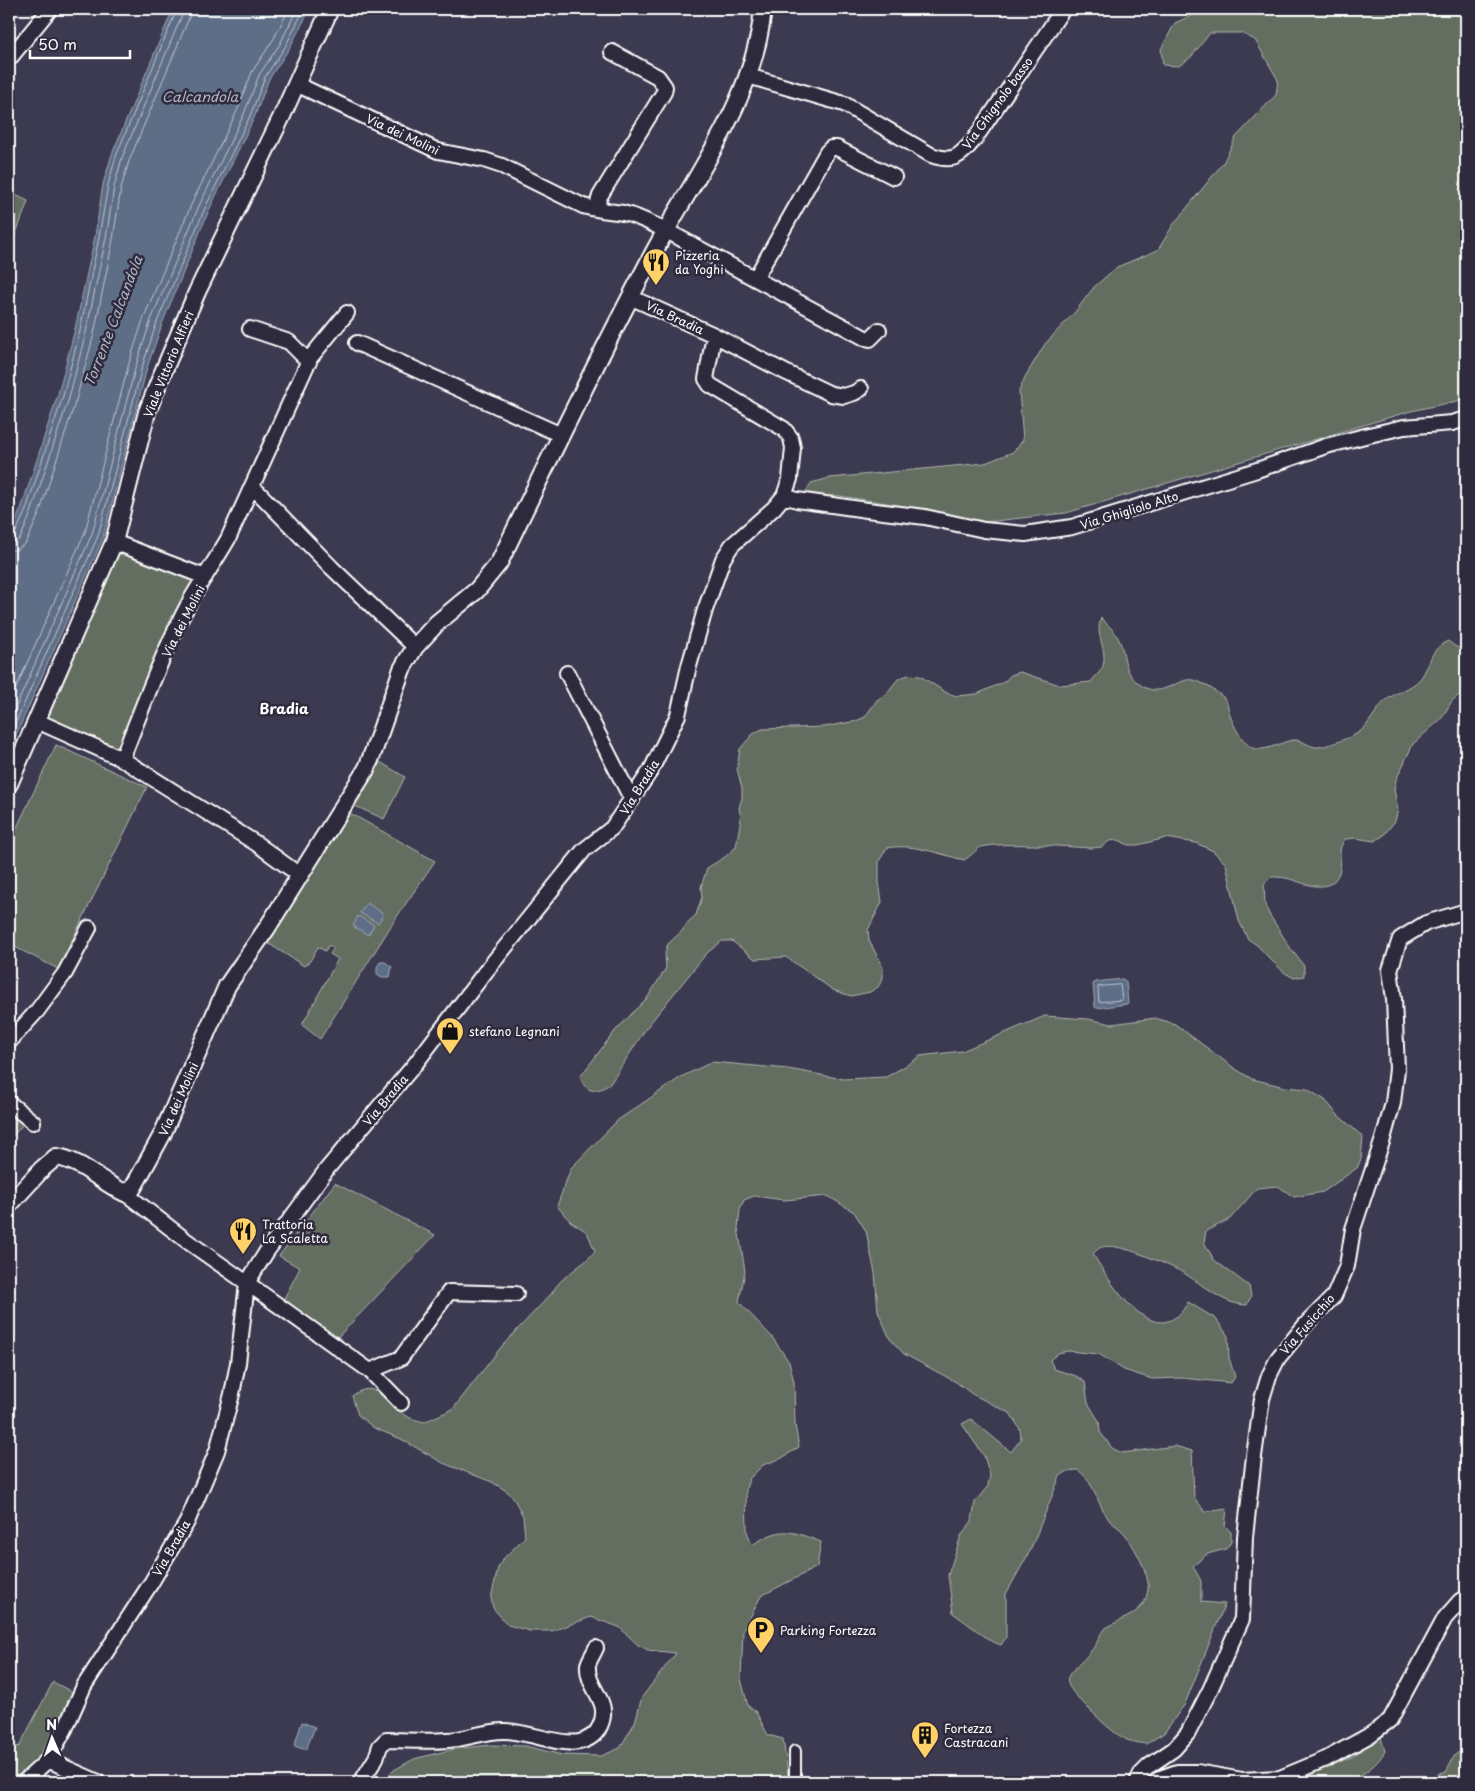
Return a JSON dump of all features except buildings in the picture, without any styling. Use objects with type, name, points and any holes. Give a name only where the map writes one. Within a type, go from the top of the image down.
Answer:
[{"type":"street","points":[[9,59],[50,9]]},
{"type":"street","name":"Viale Vittorio Alfieri","points":[[9,784],[114,542],[147,412],[197,292],[330,9]]},
{"type":"street","name":"Via dei Molini","points":[[125,1193],[133,1188],[162,1135],[227,986],[266,928],[366,768],[402,669],[415,647],[437,623],[478,590],[499,563],[630,297],[665,230],[714,149],[740,98],[748,76],[763,9]]},
{"type":"street","name":"Via Ghignolo basso","points":[[748,76],[844,104],[931,155],[943,159],[954,158],[962,153],[974,140],[1063,9]]},
{"type":"street","points":[[596,209],[600,196],[664,92],[664,87],[658,77],[612,52]]},
{"type":"street","name":"Via dei Molini","points":[[296,84],[438,151],[484,160],[502,166],[583,206],[625,214],[665,230]]},
{"type":"street","points":[[755,279],[831,148],[837,148],[894,177]]},
{"type":"street","points":[[665,230],[865,338],[870,339],[879,330]]},
{"type":"street","name":"Via Bradia","points":[[24,1782],[48,1760],[65,1729],[84,1686],[188,1522],[214,1460],[232,1394],[238,1363],[246,1283],[327,1169],[416,1064],[486,971],[584,850],[612,828],[632,800],[651,770],[678,715],[702,620],[723,559],[732,545],[774,508],[784,496],[790,480],[793,448],[791,438],[784,429],[710,385],[706,379],[706,373],[714,335],[630,297]]},
{"type":"street","name":"Via dei Molini","points":[[122,759],[144,702],[173,638],[191,600],[228,539],[309,362],[347,313]]},
{"type":"street","points":[[250,329],[289,342],[309,362]]},
{"type":"street","points":[[714,335],[787,374],[831,394],[844,396],[860,389]]},
{"type":"street","points":[[357,343],[561,434]]},
{"type":"street","name":"Via Ghigliolo Alto","points":[[784,496],[797,500],[924,517],[984,530],[1025,534],[1072,527],[1257,470],[1326,446],[1404,427],[1466,420]]},
{"type":"street","points":[[252,486],[332,568],[415,647]]},
{"type":"street","points":[[114,542],[206,577]]},
{"type":"street","points":[[567,673],[632,800]]},
{"type":"street","points":[[37,720],[122,759],[257,844],[298,874]]},
{"type":"street","name":"Via Fusicchio","points":[[1137,1782],[1141,1774],[1149,1766],[1174,1749],[1188,1733],[1242,1619],[1245,1537],[1253,1465],[1262,1400],[1269,1376],[1278,1358],[1334,1296],[1347,1266],[1352,1229],[1384,1139],[1393,1103],[1397,1069],[1394,999],[1390,970],[1400,939],[1426,923],[1466,911]]},
{"type":"street","points":[[9,1042],[37,1012],[65,973],[89,928]]},
{"type":"street","points":[[9,1102],[33,1122]]},
{"type":"street","points":[[9,1205],[42,1169],[56,1157],[70,1161],[125,1193],[187,1241],[370,1370],[401,1403]]},
{"type":"street","points":[[370,1370],[402,1358],[449,1292],[516,1294]]},
{"type":"street","points":[[1155,1782],[1177,1772],[1197,1772],[1242,1780],[1280,1778],[1328,1758],[1370,1735],[1390,1720],[1446,1618],[1460,1601],[1466,1597]]},
{"type":"street","points":[[361,1782],[376,1758],[380,1746],[386,1740],[448,1740],[503,1731],[530,1734],[566,1743],[579,1742],[591,1738],[599,1728],[604,1714],[602,1704],[590,1678],[588,1664],[596,1648]]},
{"type":"street","points":[[795,1752],[795,1782]]},
{"type":"street","points":[[48,1760],[98,1782]]},
{"type":"green space","points":[[1206,9],[1466,9],[1466,399],[1411,411],[1066,513],[968,524],[944,515],[893,504],[840,496],[809,496],[805,493],[811,483],[830,478],[985,463],[1013,452],[1023,440],[1019,391],[1025,377],[1045,344],[1075,312],[1094,287],[1117,267],[1158,250],[1173,225],[1223,163],[1236,137],[1276,95],[1278,80],[1255,40],[1241,33],[1210,33],[1191,57],[1179,66],[1163,65],[1161,49],[1175,23]]},
{"type":"green space","points":[[9,192],[28,201],[9,253]]},
{"type":"green space","points":[[119,548],[197,579],[183,597],[121,752],[45,719]]},
{"type":"green space","points":[[1101,618],[1118,638],[1129,673],[1137,682],[1146,688],[1154,690],[1190,680],[1207,686],[1223,697],[1240,735],[1248,745],[1256,749],[1267,748],[1292,740],[1302,741],[1319,747],[1354,735],[1365,726],[1385,701],[1412,686],[1420,679],[1437,648],[1442,644],[1448,641],[1456,647],[1466,649],[1466,689],[1452,701],[1441,719],[1413,744],[1396,780],[1394,789],[1398,810],[1395,821],[1383,836],[1374,841],[1355,838],[1345,839],[1340,853],[1341,864],[1339,873],[1330,884],[1317,886],[1285,878],[1270,877],[1264,884],[1265,905],[1291,949],[1304,966],[1304,976],[1294,978],[1285,973],[1257,945],[1248,939],[1239,921],[1226,864],[1213,851],[1196,843],[1166,838],[1138,845],[1128,845],[1119,840],[1109,841],[1102,847],[1091,848],[1000,845],[979,848],[964,860],[916,848],[887,848],[879,861],[879,882],[882,902],[868,930],[869,940],[883,968],[883,978],[878,987],[870,992],[851,996],[833,990],[786,957],[755,959],[732,941],[722,941],[706,954],[647,1027],[610,1084],[596,1090],[585,1087],[580,1077],[615,1031],[648,997],[666,968],[665,952],[668,944],[696,915],[702,897],[701,887],[707,868],[725,857],[736,847],[741,818],[739,808],[742,798],[742,788],[737,769],[740,749],[753,734],[762,729],[824,727],[856,721],[865,717],[877,700],[886,694],[898,679],[908,675],[920,676],[947,693],[957,696],[977,694],[1004,682],[1011,675],[1020,672],[1060,685],[1091,682],[1102,668],[1104,659],[1099,630]]},
{"type":"green space","points":[[56,745],[147,787],[58,969],[9,944],[9,844]]},
{"type":"green space","points":[[380,762],[405,777],[384,819],[355,806]]},
{"type":"green space","points":[[350,813],[435,861],[396,918],[320,1039],[302,1025],[338,959],[330,954],[334,948],[329,945],[325,951],[318,947],[310,961],[304,966],[266,942],[295,892]]},
{"type":"green space","points":[[1045,1016],[1088,1019],[1112,1024],[1155,1018],[1175,1024],[1234,1068],[1252,1079],[1285,1087],[1307,1089],[1325,1100],[1338,1115],[1363,1137],[1361,1159],[1357,1168],[1323,1192],[1294,1197],[1278,1186],[1257,1188],[1230,1219],[1206,1231],[1204,1242],[1214,1260],[1249,1286],[1251,1296],[1247,1305],[1229,1302],[1182,1272],[1131,1251],[1110,1246],[1102,1247],[1093,1254],[1127,1302],[1139,1313],[1151,1320],[1164,1322],[1176,1317],[1188,1302],[1216,1319],[1228,1336],[1229,1358],[1235,1377],[1231,1383],[1182,1378],[1152,1379],[1124,1370],[1099,1354],[1068,1351],[1058,1353],[1050,1360],[1054,1369],[1076,1376],[1085,1382],[1088,1403],[1099,1421],[1100,1432],[1112,1448],[1122,1453],[1175,1446],[1192,1451],[1194,1497],[1205,1512],[1227,1509],[1225,1526],[1231,1532],[1231,1542],[1226,1549],[1207,1554],[1193,1566],[1201,1581],[1201,1602],[1225,1604],[1185,1704],[1164,1733],[1146,1744],[1127,1740],[1093,1713],[1077,1697],[1068,1682],[1068,1676],[1094,1647],[1104,1630],[1132,1614],[1143,1605],[1148,1589],[1144,1568],[1132,1544],[1122,1531],[1110,1521],[1092,1487],[1078,1470],[1068,1471],[1060,1476],[1030,1551],[1006,1594],[1006,1637],[1001,1645],[991,1641],[953,1613],[948,1575],[961,1536],[972,1521],[975,1502],[988,1486],[990,1475],[984,1456],[962,1424],[971,1419],[1011,1452],[1021,1439],[1020,1429],[1010,1413],[972,1394],[956,1382],[904,1354],[890,1339],[878,1311],[875,1273],[866,1231],[854,1212],[828,1196],[784,1200],[754,1196],[744,1200],[740,1209],[738,1228],[745,1271],[739,1302],[772,1337],[789,1362],[794,1382],[795,1425],[799,1447],[782,1458],[763,1465],[749,1479],[746,1489],[747,1532],[752,1545],[771,1535],[786,1532],[821,1542],[817,1567],[761,1596],[743,1631],[741,1679],[748,1706],[756,1712],[768,1735],[783,1739],[789,1782],[382,1782],[394,1770],[414,1759],[454,1749],[491,1745],[525,1746],[562,1755],[601,1756],[620,1748],[635,1722],[642,1697],[676,1653],[648,1650],[638,1645],[619,1627],[591,1617],[552,1631],[530,1631],[508,1625],[493,1608],[491,1598],[498,1568],[503,1559],[525,1537],[523,1516],[514,1499],[508,1492],[492,1482],[443,1463],[401,1439],[374,1428],[358,1415],[352,1396],[367,1389],[373,1390],[385,1397],[404,1415],[424,1422],[453,1409],[502,1346],[561,1281],[595,1251],[587,1232],[570,1221],[557,1206],[571,1168],[618,1120],[681,1077],[712,1062],[788,1069],[843,1079],[886,1077],[920,1056],[962,1051]]},
{"type":"green space","points":[[9,1108],[27,1120],[9,1140]]},
{"type":"green space","points":[[335,1183],[435,1235],[338,1337],[281,1304],[300,1268],[279,1256]]},
{"type":"green space","points":[[53,1682],[74,1693],[44,1752],[16,1782],[9,1782],[9,1746],[10,1744],[19,1747]]},
{"type":"green space","points":[[1380,1734],[1385,1751],[1377,1762],[1354,1779],[1320,1783],[1285,1782],[1352,1757]]},
{"type":"green space","points":[[1466,1747],[1466,1782],[1417,1782],[1446,1771],[1455,1755]]},
{"type":"water","name":"Calcandola","points":[[173,9],[310,9],[289,49],[269,79],[254,118],[209,210],[162,324],[147,368],[103,538],[9,751],[9,537],[21,509],[58,394],[75,329],[95,236],[103,184],[112,154]]},
{"type":"water","points":[[367,903],[384,914],[378,923],[360,913]]},
{"type":"water","points":[[358,916],[374,925],[368,935],[353,926]]},
{"type":"water","points":[[380,962],[385,962],[392,967],[390,977],[382,977],[377,974],[377,967]]},
{"type":"water","points":[[1123,979],[1126,982],[1127,1004],[1095,1007],[1093,984],[1095,982]]},
{"type":"water","points":[[302,1722],[315,1727],[306,1750],[294,1746]]},
{"type":"place","name":"Pizzeria da Yoghi","points":[[656,286]]},
{"type":"place","name":"stefano Legnani","points":[[450,1055]]},
{"type":"place","name":"Trattoria La Scaletta","points":[[243,1255]]},
{"type":"place","name":"Parking Fortezza","points":[[761,1654]]},
{"type":"place","name":"Fortezza Castracani","points":[[925,1759]]},
{"type":"district","name":"Bradia","points":[[284,708]]},
{"type":"water label","name":"Torrente Calcandola","points":[[113,321]]}]
